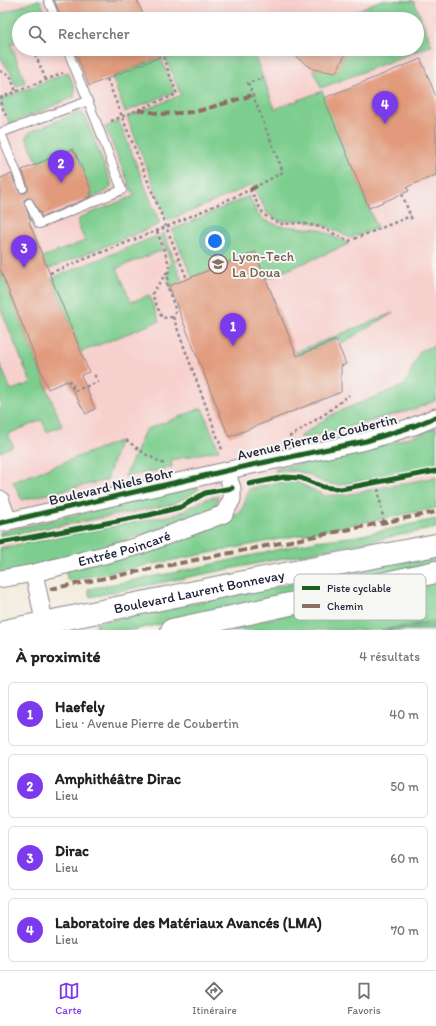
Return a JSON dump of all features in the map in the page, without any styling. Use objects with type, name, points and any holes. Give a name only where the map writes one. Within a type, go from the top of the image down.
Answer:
[{"type":"main road","name":"Boulevard Laurent Bonnevay","points":[[9,630],[45,626],[246,581],[436,545]]},
{"type":"main road","points":[[426,574],[436,572]]},
{"type":"main road","points":[[172,630],[294,603]]},
{"type":"street","name":"Avenue Pierre de Coubertin","points":[[226,471],[366,441],[436,418]]},
{"type":"street","name":"Entrée Poincaré","points":[[0,579],[34,573],[139,546],[224,514],[232,499],[232,488],[226,471]]},
{"type":"street","name":"Boulevard Niels Bohr","points":[[4,522],[226,471]]},
{"type":"street","points":[[0,499],[4,522]]},
{"type":"street","points":[[34,573],[45,626]]},
{"type":"lane","points":[[48,0],[53,12]]},
{"type":"lane","points":[[29,203],[39,224],[122,190],[70,56]]},
{"type":"lane","points":[[23,188],[1,133],[88,101]]},
{"type":"path","points":[[36,56],[46,80]]},
{"type":"path","points":[[122,117],[178,94],[163,56]]},
{"type":"path","points":[[0,98],[74,68]]},
{"type":"path","points":[[0,71],[10,75],[16,92]]},
{"type":"path","points":[[259,185],[283,172],[248,83],[263,78]]},
{"type":"path","points":[[107,79],[187,279]]},
{"type":"path","points":[[50,273],[157,231],[250,190],[264,216],[280,224],[301,223],[320,227],[349,241],[411,218],[402,194]]},
{"type":"path","points":[[157,231],[169,264],[167,286],[176,311],[173,317],[223,452]]},
{"type":"path","points":[[168,272],[152,294],[162,318],[173,317]]},
{"type":"path","points":[[69,380],[74,391],[98,382],[94,374]]},
{"type":"path","points":[[284,438],[291,436],[325,414],[349,395]]},
{"type":"path","points":[[126,440],[147,455],[169,467]]},
{"type":"path","points":[[376,483],[384,523]]},
{"type":"shaded area","name":"Lyon-Tech La Doua","points":[[0,0],[436,0],[436,478],[343,499],[199,518],[0,557]]},
{"type":"green space","points":[[38,0],[40,0],[45,12],[12,12],[12,56],[15,56],[25,82],[16,87],[11,73],[0,57],[0,14]]},
{"type":"green space","points":[[381,0],[414,1],[418,12],[354,12]]},
{"type":"green space","points":[[424,25],[432,45],[424,48]]},
{"type":"green space","points":[[164,56],[255,56],[275,109],[322,91],[377,228],[350,238],[327,226],[303,220],[280,221],[267,213],[252,185],[168,221],[127,117],[181,95]]},
{"type":"green space","points":[[345,56],[404,56],[321,88],[313,69],[324,70],[331,68],[344,59]]},
{"type":"green space","points":[[161,57],[174,92],[125,112],[112,77]]},
{"type":"green space","points":[[68,72],[74,88],[74,97],[10,124],[0,100]]},
{"type":"green space","points":[[76,113],[81,113],[85,116],[111,183],[111,187],[107,191],[87,200],[86,199],[92,197],[90,193],[92,192],[73,149],[38,163],[27,139],[27,135],[30,132]]},
{"type":"green space","points":[[119,121],[160,224],[48,269],[43,257],[85,241],[78,225],[78,220],[81,217],[134,196],[105,127]]},
{"type":"green space","points":[[249,196],[257,213],[264,220],[280,226],[319,229],[349,244],[266,279],[255,252],[192,277],[172,230]]},
{"type":"green space","points":[[164,233],[182,281],[169,286],[168,275],[171,261],[160,235]]},
{"type":"green space","points":[[157,236],[163,250],[117,268],[131,302],[149,295],[159,321],[81,352],[52,278]]},
{"type":"green space","points":[[0,269],[62,426],[47,432],[42,420],[8,434],[13,446],[0,452],[0,364],[11,390],[31,383],[0,307]]},
{"type":"green space","points":[[393,313],[342,343],[339,338],[298,355],[296,352]]},
{"type":"green space","points":[[436,345],[436,400],[418,408],[308,438],[299,437],[335,413],[405,385],[420,351]]},
{"type":"green space","points":[[202,408],[219,450],[171,460],[172,467],[125,477],[145,430]]},
{"type":"green space","points":[[436,427],[436,467],[338,485],[325,483],[309,475],[296,471],[276,472],[275,469],[384,445],[423,433]]},
{"type":"green space","points":[[119,441],[107,480],[22,500],[13,482]]},
{"type":"green space","points":[[436,477],[436,508],[68,581],[65,571],[219,523],[242,511],[249,489],[280,482],[297,482],[325,496],[351,494]]},
{"type":"green space","points":[[197,487],[199,489],[191,495],[174,504],[0,537],[0,532]]},
{"type":"green space","points":[[218,496],[215,510],[194,520],[22,570],[0,574],[0,548],[178,514],[206,499]]},
{"type":"green space","points":[[436,519],[436,528],[90,597],[88,589],[177,572],[316,541],[357,536]]},
{"type":"green space","points":[[436,555],[436,565],[394,574],[341,574]]},
{"type":"green space","points":[[436,582],[436,630],[219,630],[294,613],[294,620],[426,620],[426,584]]},
{"type":"green space","points":[[294,583],[294,595],[133,630],[97,630],[96,623]]},
{"type":"green space","points":[[436,621],[436,630],[381,630]]},
{"type":"building","points":[[54,0],[137,0],[142,12],[59,12]]},
{"type":"building","points":[[77,56],[160,56],[160,57],[89,86]]},
{"type":"building","points":[[295,56],[344,56],[336,73],[313,69]]},
{"type":"building","points":[[421,59],[436,97],[436,175],[407,187],[409,191],[369,208],[324,98]]},
{"type":"building","points":[[73,149],[92,192],[90,193],[92,196],[42,217],[32,199],[27,198],[24,200],[24,203],[31,221],[29,222],[89,372],[81,375],[95,409],[86,414],[67,381],[48,389],[0,269],[0,178],[11,174],[18,190],[25,193],[28,191],[28,186],[22,170]]},
{"type":"building","points":[[255,252],[297,356],[336,340],[346,364],[341,366],[341,392],[229,437],[169,286]]},
{"type":"marked path","points":[[138,110],[163,114],[195,112],[253,95]]},
{"type":"marked path","points":[[250,190],[259,185]]},
{"type":"marked path","points":[[50,589],[436,512]]},
{"type":"cycle path","points":[[0,523],[247,466],[366,441],[414,426],[436,417]]},
{"type":"cycle path","points":[[249,484],[284,477],[301,478],[323,487],[341,489],[436,471]]},
{"type":"cycle path","points":[[0,543],[149,515],[181,507],[205,493],[232,488]]},
{"type":"place","name":"Laboratoire des Matériaux Avancés (LMA)","points":[[385,124]]},
{"type":"place","name":"Amphithéâtre Dirac","points":[[61,183]]},
{"type":"place","name":"Lyon-Tech La Doua","points":[[218,264]]},
{"type":"place","name":"Dirac","points":[[24,268]]},
{"type":"place","name":"Haefely","points":[[233,346]]}]
